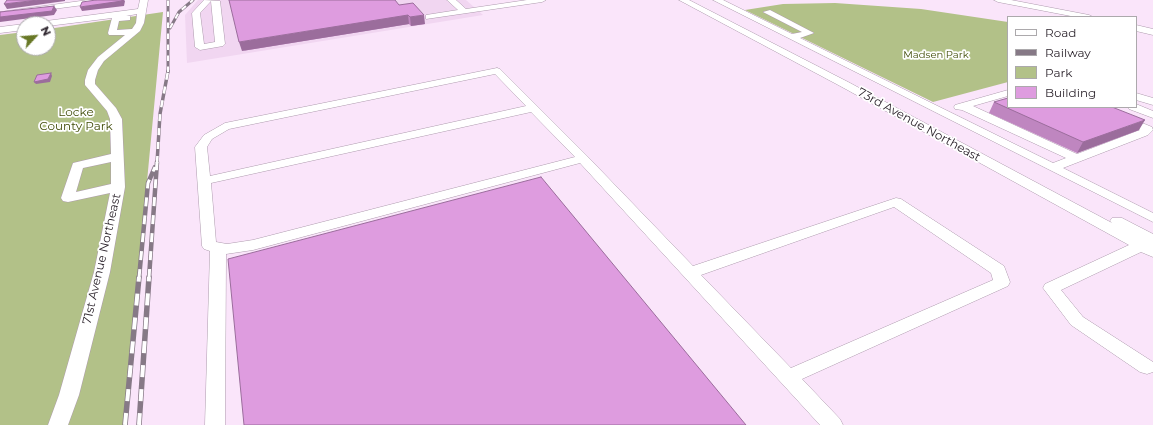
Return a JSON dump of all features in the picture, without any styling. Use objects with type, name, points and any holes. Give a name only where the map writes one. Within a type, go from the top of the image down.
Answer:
[{"type":"street","points":[[0,14],[106,0]]},
{"type":"street","points":[[208,0],[196,13],[200,47],[199,54],[224,50]]},
{"type":"street","points":[[200,47],[220,44],[216,1],[214,0]]},
{"type":"street","points":[[451,0],[464,12]]},
{"type":"street","points":[[490,0],[498,7]]},
{"type":"street","points":[[429,17],[542,0]]},
{"type":"street","name":"73rd Avenue Northeast","points":[[683,0],[1150,244]]},
{"type":"street","name":"73rd Avenue Northeast","points":[[695,0],[1150,244]]},
{"type":"street","name":"73rd Avenue Northeast","points":[[717,0],[1153,218]]},
{"type":"street","points":[[998,0],[1084,16]]},
{"type":"street","points":[[56,22],[143,9]]},
{"type":"street","points":[[136,31],[112,33],[116,19],[143,9]]},
{"type":"street","name":"71st Avenue Northeast","points":[[58,425],[69,395],[102,272],[118,187],[116,119],[112,110],[90,85],[90,80],[93,70],[101,59],[136,31],[140,23],[143,9]]},
{"type":"street","points":[[767,12],[810,33],[792,37]]},
{"type":"street","points":[[0,30],[16,28]]},
{"type":"street","points":[[1137,28],[1153,32]]},
{"type":"street","points":[[583,159],[253,244],[227,249],[209,246],[201,147],[208,137],[225,126],[497,71],[583,159],[833,425]]},
{"type":"street","points":[[943,112],[1007,93]]},
{"type":"street","points":[[1137,96],[1153,102]]},
{"type":"street","points":[[963,106],[1077,159]]},
{"type":"street","points":[[204,181],[533,108]]},
{"type":"street","points":[[1053,167],[1115,145],[1148,129],[1096,108]]},
{"type":"street","points":[[1136,108],[1153,115]]},
{"type":"street","points":[[1137,125],[1153,118]]},
{"type":"street","points":[[116,157],[77,166],[68,198],[118,187]]},
{"type":"street","points":[[690,272],[896,202],[998,270],[1002,282],[788,377]]},
{"type":"street","points":[[1148,367],[1077,321],[1051,288],[1150,244]]},
{"type":"street","points":[[216,425],[218,248]]},
{"type":"shaded area","points":[[198,0],[466,0],[483,15],[187,63],[185,15]]},
{"type":"green space","name":"Madsen Park","points":[[835,3],[921,9],[1007,22],[1007,82],[933,102],[745,10],[783,4]]},
{"type":"green space","name":"Locke County Park","points":[[163,12],[124,425],[0,425],[0,35],[16,33],[16,56],[56,56],[56,28]]},
{"type":"building","points":[[7,0],[38,0],[4,4]]},
{"type":"building","points":[[96,0],[122,1],[80,7],[82,2]]},
{"type":"building","points":[[229,0],[395,0],[399,5],[413,3],[424,15],[410,17],[408,15],[239,42]]},
{"type":"building","points":[[54,6],[52,11],[0,17],[0,12]]},
{"type":"building","points":[[51,73],[48,79],[34,82],[37,75]]},
{"type":"building","points":[[1007,98],[1007,108],[994,102]]},
{"type":"building","points":[[1007,108],[1115,108],[1145,120],[1083,142]]},
{"type":"building","points":[[541,177],[746,425],[244,425],[228,259]]},
{"type":"railway","points":[[168,0],[168,71]]},
{"type":"railway","points":[[170,28],[179,12],[193,0]]},
{"type":"railway","points":[[157,163],[160,114],[168,71]]},
{"type":"railway","points":[[149,278],[157,162]]},
{"type":"railway","points":[[139,278],[148,183],[155,167]]},
{"type":"railway","points":[[125,425],[139,277]]},
{"type":"railway","points":[[139,425],[149,277]]}]
